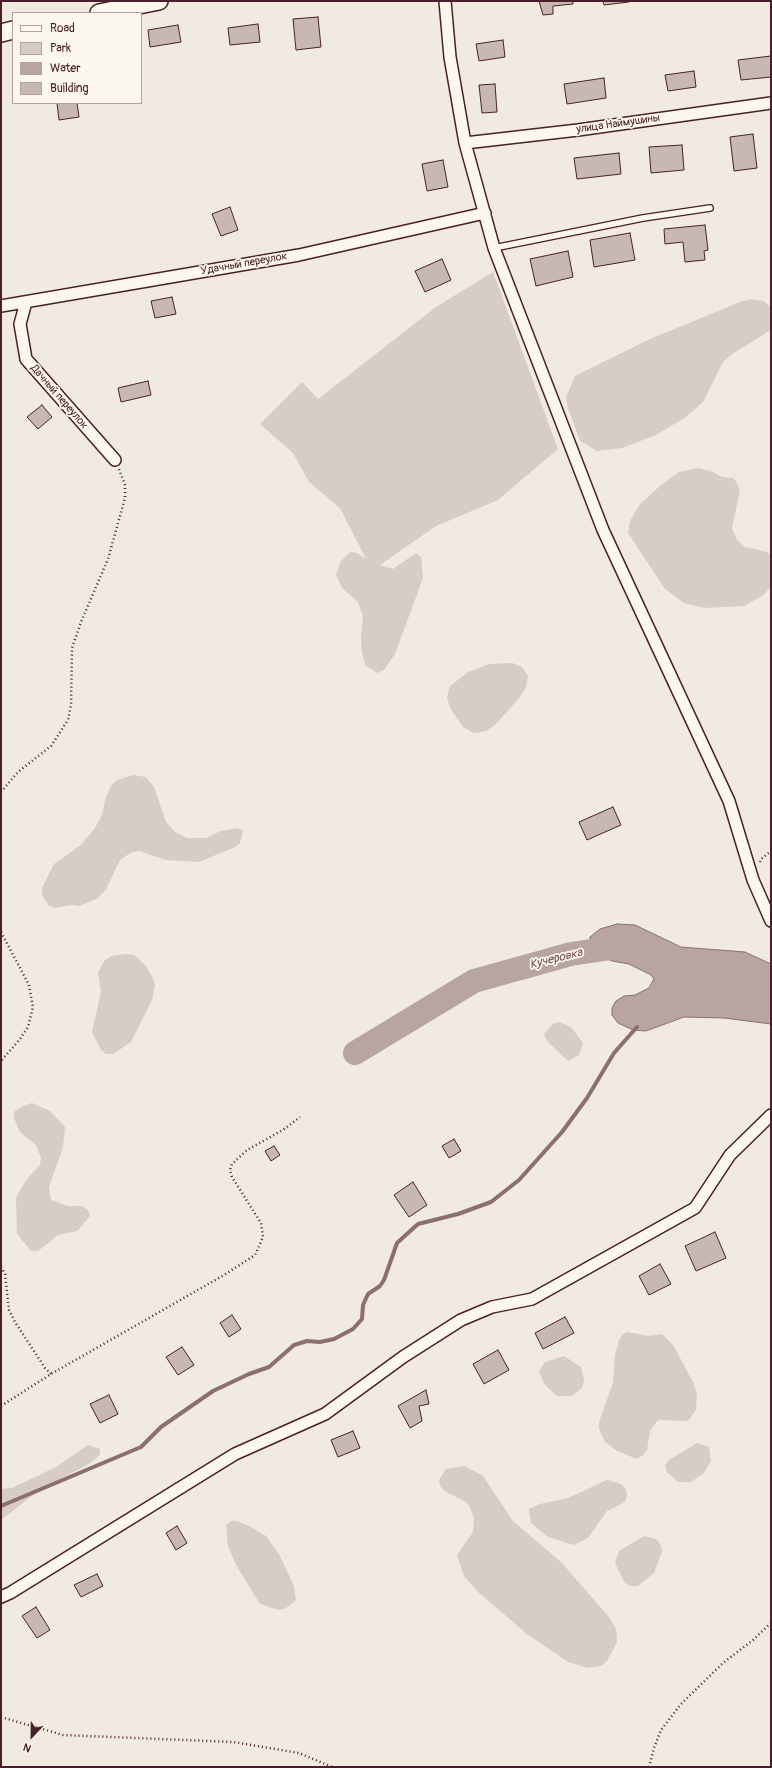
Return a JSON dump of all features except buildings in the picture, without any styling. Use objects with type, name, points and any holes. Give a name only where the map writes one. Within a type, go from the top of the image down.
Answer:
[{"type":"main road","points":[[104,12],[159,1]]},
{"type":"main road","points":[[1,33],[12,30]]},
{"type":"street","points":[[445,1],[450,57],[465,142],[494,248],[603,530],[729,801],[753,880],[771,920]]},
{"type":"street","name":"улица Наймушины","points":[[465,142],[578,130],[771,103]]},
{"type":"street","name":"Удачный переулок","points":[[1,306],[299,255],[485,213]]},
{"type":"street","name":"Дачный переулок","points":[[26,302],[20,324],[26,359],[114,460]]},
{"type":"street","points":[[1,1597],[10,1593],[235,1454],[325,1414],[403,1357],[461,1320],[492,1307],[532,1299],[695,1208],[730,1155],[771,1115]]},
{"type":"lane","points":[[494,248],[643,218],[710,208]]},
{"type":"path","points":[[1,792],[18,772],[51,746],[68,720],[71,705],[72,648],[81,622],[108,559],[125,498],[125,485],[118,465],[114,460]]},
{"type":"path","points":[[1,932],[26,978],[33,1007],[28,1027],[1,1061]]},
{"type":"path","points":[[1,1406],[52,1374],[224,1275],[255,1255],[263,1237],[261,1223],[232,1177],[230,1170],[232,1164],[248,1150],[283,1130],[300,1118]]},
{"type":"path","points":[[1,1267],[5,1274],[10,1310],[15,1322],[45,1368],[52,1374]]},
{"type":"path","points":[[649,1767],[661,1730],[681,1704],[722,1663],[753,1640],[771,1623]]},
{"type":"path","points":[[1,1717],[63,1735],[233,1742],[298,1754],[332,1767]]},
{"type":"green space","points":[[493,272],[558,449],[498,500],[436,526],[380,565],[393,569],[416,553],[421,557],[423,578],[395,654],[384,670],[377,673],[366,666],[362,653],[361,637],[363,616],[358,602],[342,588],[336,575],[340,562],[350,552],[357,553],[366,559],[340,508],[309,482],[293,453],[260,424],[302,382],[318,399],[436,307]]},
{"type":"green space","points":[[751,299],[763,301],[771,307],[771,330],[732,354],[723,362],[703,402],[686,417],[656,435],[622,448],[597,451],[580,441],[568,408],[566,397],[575,376],[650,339],[740,302]]},
{"type":"green space","points":[[699,468],[713,472],[722,477],[734,478],[740,490],[732,528],[737,540],[745,547],[767,552],[771,555],[771,587],[762,596],[744,606],[704,608],[684,603],[665,589],[628,533],[630,521],[640,504],[661,485],[679,472]]},
{"type":"green space","points":[[512,663],[522,667],[528,676],[526,687],[520,697],[495,725],[486,731],[474,733],[463,727],[450,708],[447,697],[450,686],[468,672],[489,664]]},
{"type":"green space","points":[[133,775],[146,777],[154,787],[166,822],[175,832],[187,838],[206,838],[221,831],[237,828],[243,830],[240,843],[235,847],[199,862],[166,860],[139,851],[132,852],[120,860],[106,889],[98,898],[79,906],[72,905],[55,908],[49,906],[42,895],[42,888],[54,864],[81,845],[95,828],[102,815],[105,800],[111,786],[117,780]]},
{"type":"green space","points":[[126,954],[134,955],[145,965],[153,978],[155,986],[152,1000],[131,1042],[113,1054],[106,1054],[101,1050],[92,1032],[101,992],[98,972],[105,960],[112,956]]},
{"type":"green space","points":[[559,1022],[571,1027],[583,1043],[579,1055],[568,1061],[547,1041],[544,1034],[553,1024]]},
{"type":"green space","points":[[32,1103],[50,1111],[65,1127],[63,1147],[49,1187],[51,1200],[68,1206],[82,1206],[88,1210],[90,1216],[77,1231],[58,1235],[38,1251],[31,1251],[17,1234],[16,1198],[26,1180],[40,1165],[41,1158],[36,1145],[20,1132],[14,1118],[14,1112],[19,1108]]},
{"type":"green space","points":[[628,1332],[648,1336],[662,1334],[673,1345],[693,1382],[697,1394],[696,1410],[688,1421],[658,1420],[650,1431],[647,1450],[637,1459],[617,1451],[605,1442],[599,1429],[599,1422],[613,1383],[615,1355],[619,1340],[623,1334]]},
{"type":"green space","points":[[564,1356],[581,1367],[584,1381],[582,1388],[572,1396],[557,1396],[545,1385],[539,1372],[545,1362]]},
{"type":"green space","points":[[697,1443],[709,1447],[711,1461],[704,1473],[691,1482],[678,1482],[667,1472],[665,1466],[669,1460]]},
{"type":"green space","points":[[88,1445],[100,1449],[100,1455],[89,1464],[42,1488],[1,1520],[1,1489],[12,1488],[56,1467]]},
{"type":"green space","points":[[465,1466],[483,1476],[513,1521],[562,1563],[609,1617],[616,1629],[617,1642],[607,1661],[601,1666],[588,1668],[568,1662],[527,1634],[478,1592],[464,1576],[457,1555],[473,1532],[474,1518],[469,1505],[446,1492],[440,1486],[439,1480],[446,1469]]},
{"type":"green space","points":[[607,1480],[621,1484],[626,1489],[627,1496],[625,1502],[607,1511],[588,1538],[574,1545],[548,1537],[531,1523],[529,1509],[540,1504],[568,1498]]},
{"type":"green space","points":[[231,1521],[237,1521],[249,1526],[266,1536],[279,1554],[294,1586],[296,1600],[286,1608],[279,1610],[260,1604],[236,1565],[228,1546],[226,1525]]},
{"type":"green space","points":[[644,1536],[656,1539],[661,1545],[662,1552],[654,1573],[638,1586],[631,1586],[625,1583],[615,1563],[619,1551]]},
{"type":"water","points":[[617,924],[635,925],[681,947],[745,952],[771,964],[771,1024],[724,1018],[684,1017],[646,1031],[633,1030],[618,1023],[612,1015],[612,1008],[616,1001],[624,996],[635,995],[649,988],[654,979],[651,975],[629,964],[612,961],[591,951],[590,937],[600,929]]},
{"type":"waterway","name":"Кучеровка","points":[[355,1053],[474,981],[571,954],[624,946]]},
{"type":"waterway","points":[[1,1506],[141,1447],[161,1427],[213,1391],[249,1374],[269,1367],[294,1345],[307,1341],[320,1342],[334,1339],[353,1329],[362,1319],[363,1305],[368,1294],[380,1286],[384,1280],[397,1243],[418,1224],[458,1214],[491,1202],[519,1180],[562,1132],[587,1098],[614,1053],[637,1027]]}]
